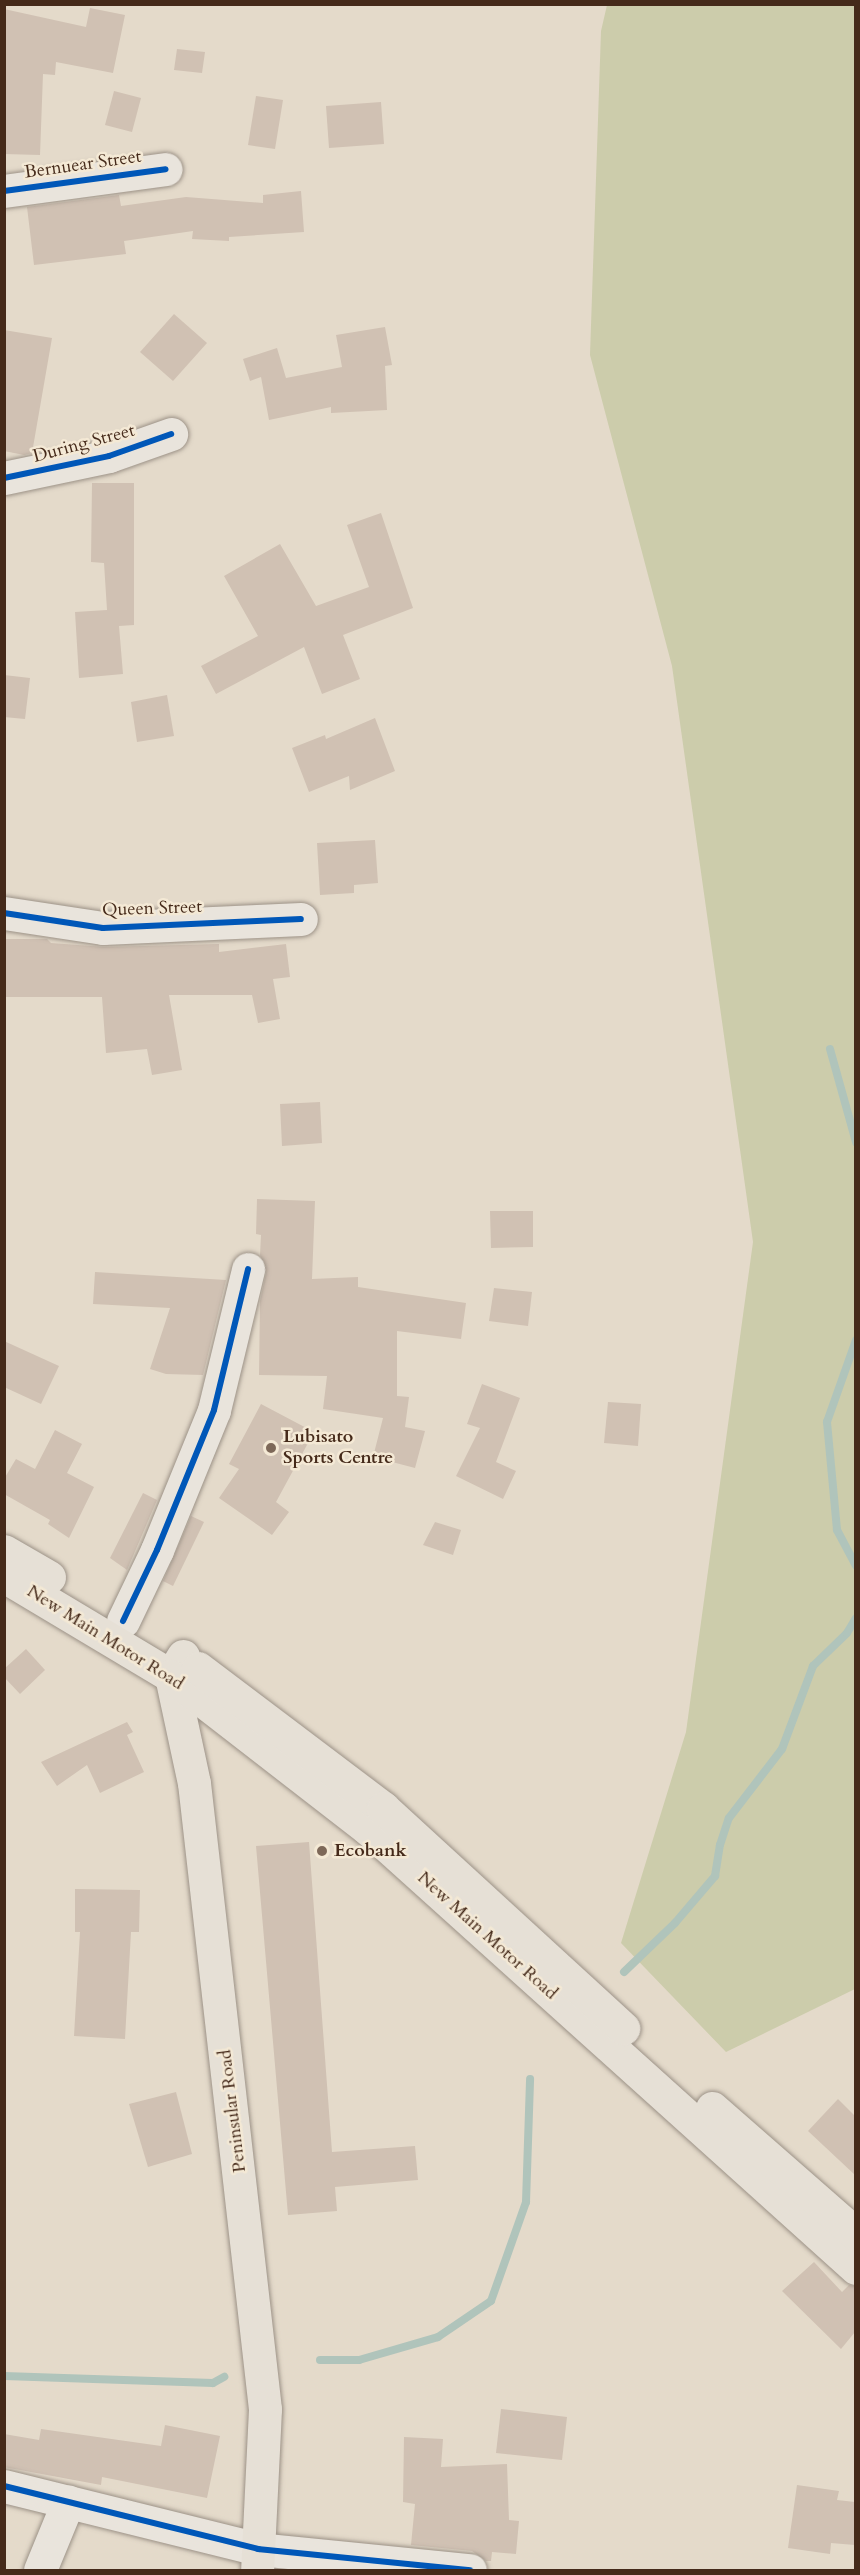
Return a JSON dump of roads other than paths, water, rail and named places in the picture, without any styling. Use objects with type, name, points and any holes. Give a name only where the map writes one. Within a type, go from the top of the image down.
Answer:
[{"type":"main road","name":"New Main Motor Road","points":[[4,1551],[123,1621],[177,1666],[366,1827],[855,2268]]},
{"type":"main road","name":"New Main Motor Road","points":[[4,1576],[177,1666],[382,1808],[689,2088],[855,2234]]},
{"type":"main road","name":"Peninsular Road","points":[[177,1666],[194,1783],[265,2409],[258,2560]]},
{"type":"street","name":"Bernuear Street","points":[[4,191],[166,169]]},
{"type":"street","name":"During Street","points":[[4,478],[109,456],[171,434]]},
{"type":"street","name":"Queen Street","points":[[4,913],[103,927],[301,918]]},
{"type":"street","points":[[123,1621],[157,1550],[214,1410],[249,1269]]},
{"type":"street","points":[[4,2486],[68,2502],[258,2560],[470,2571]]},
{"type":"street","points":[[40,2571],[68,2502]]},
{"type":"waterway","points":[[830,1049],[856,1142]]},
{"type":"waterway","points":[[856,1340],[827,1422],[837,1530],[856,1565]]},
{"type":"waterway","points":[[624,1972],[675,1923],[715,1876],[720,1845],[729,1818],[782,1749],[813,1666],[847,1633],[856,1618]]},
{"type":"waterway","points":[[320,2360],[359,2360],[438,2337],[491,2301],[526,2202],[530,2079]]},
{"type":"waterway","points":[[4,2376],[213,2383],[224,2377]]},
{"type":"place","name":"Lubisato Sports Centre","points":[[271,1448]]},
{"type":"place","name":"Ecobank","points":[[322,1851]]}]
